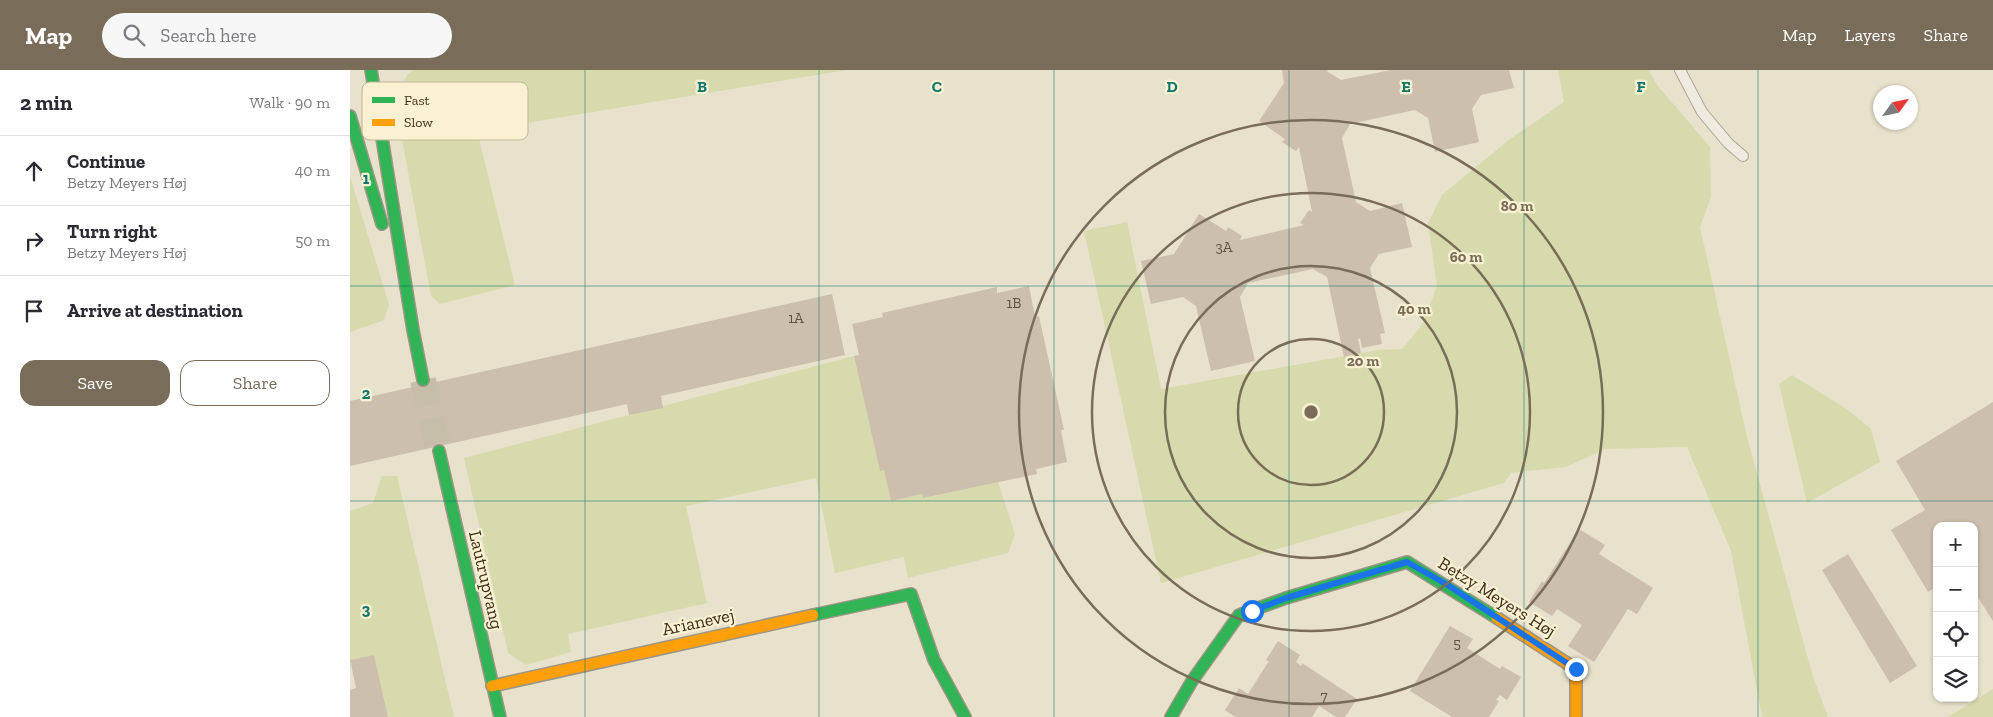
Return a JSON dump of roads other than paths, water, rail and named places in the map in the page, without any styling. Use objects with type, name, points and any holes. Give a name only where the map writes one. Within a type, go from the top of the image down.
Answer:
[{"type":"street","points":[[350,116],[413,330]]},
{"type":"street","points":[[382,140],[422,380]]},
{"type":"street","name":"Lautrupvang","points":[[439,450],[500,717]]},
{"type":"street","name":"Betzy Meyers Høj","points":[[1171,717],[1192,681],[1239,615],[1286,598],[1407,562],[1446,584],[1576,669],[1576,717]]},
{"type":"street","name":"Arianevej","points":[[492,686],[911,594],[934,660],[964,717]]},
{"type":"lane","points":[[1680,70],[1702,112],[1728,143],[1742,156]]},
{"type":"tunnel","points":[[423,380],[439,451]]}]
